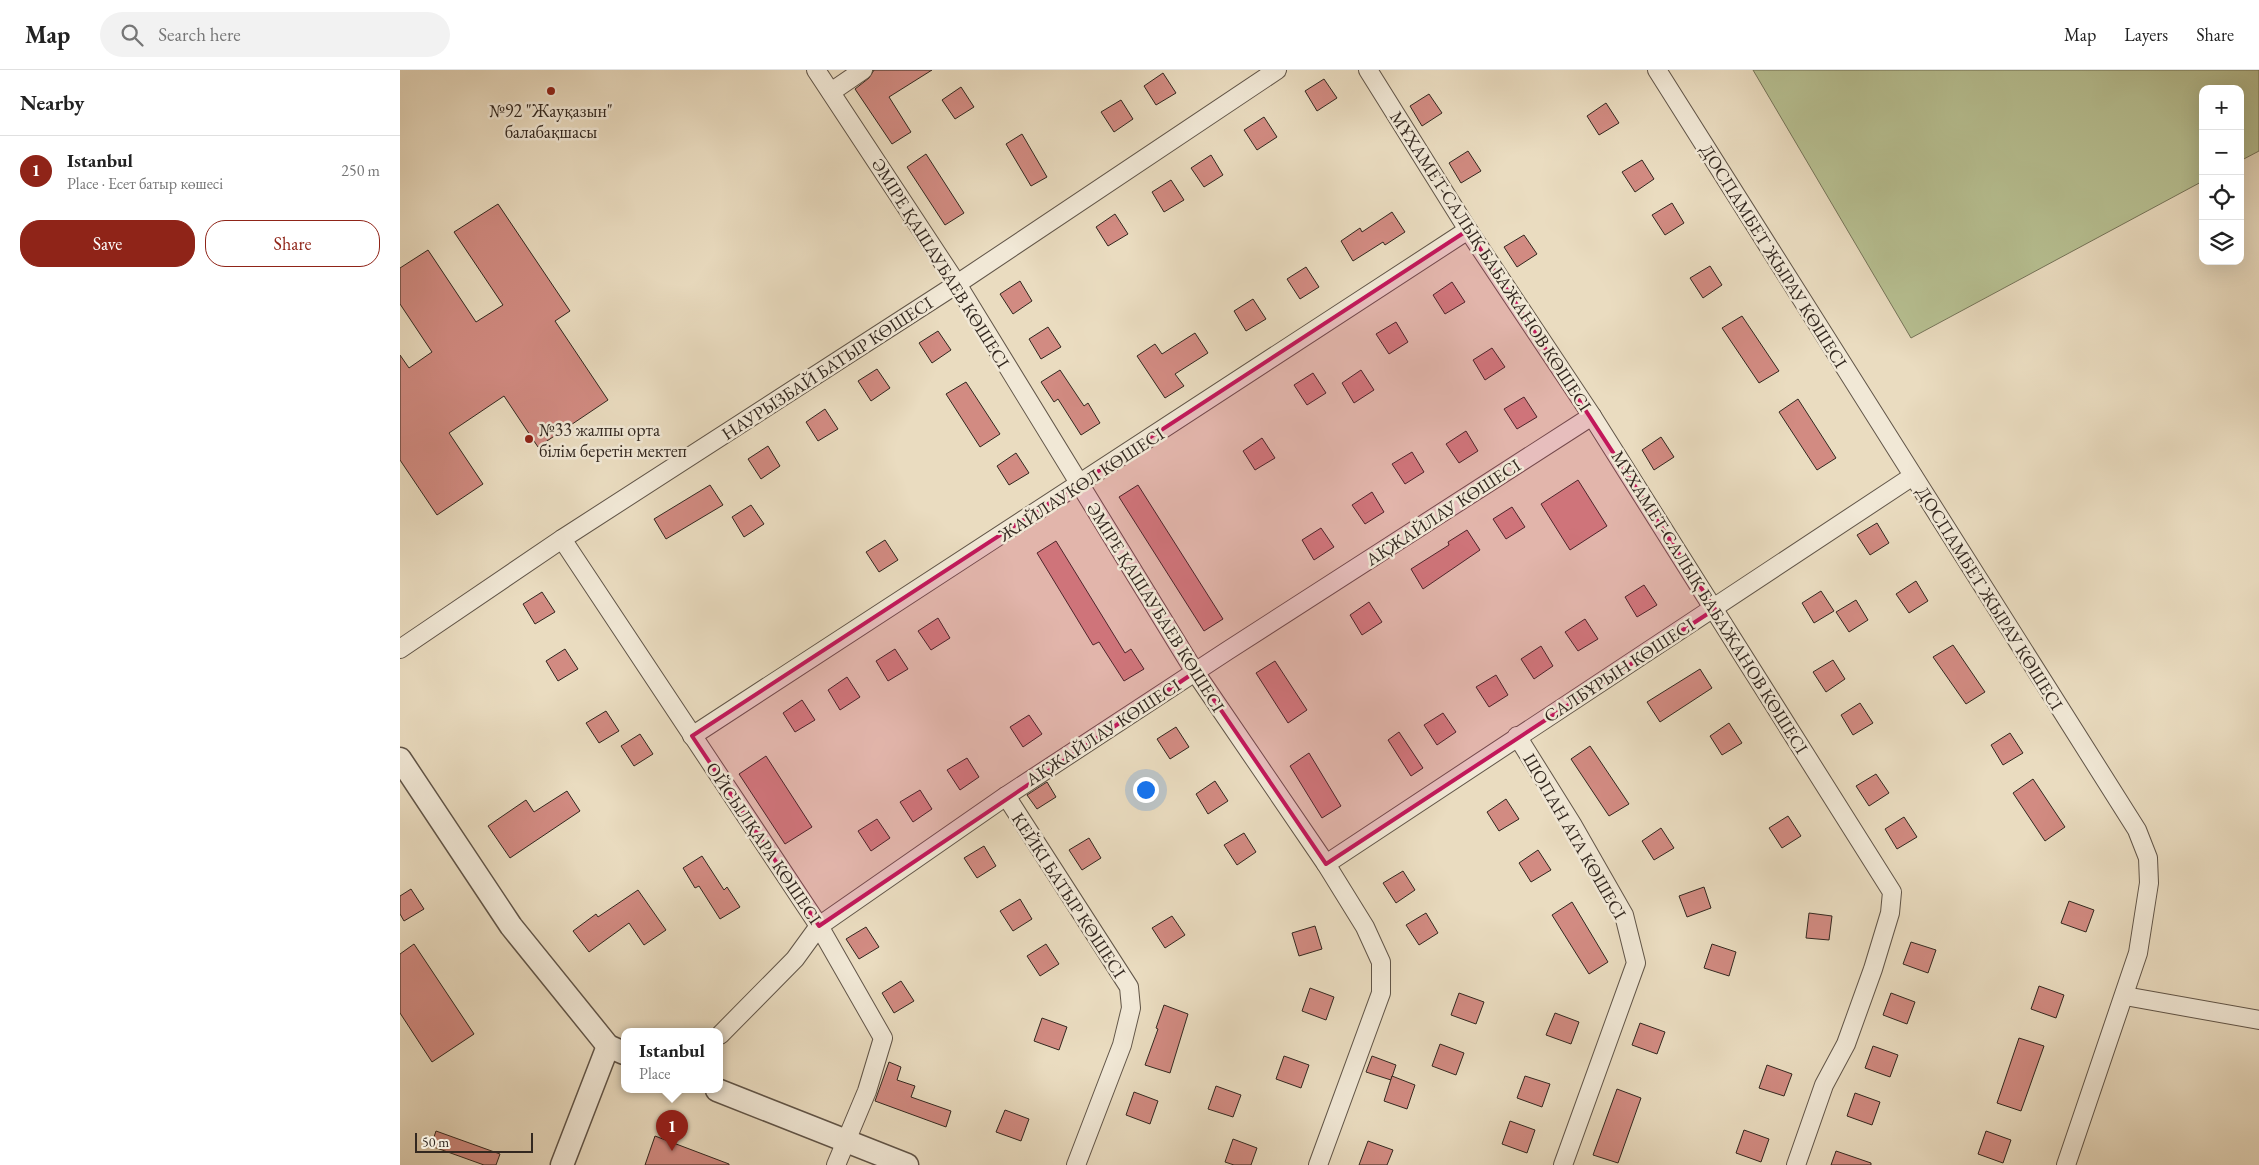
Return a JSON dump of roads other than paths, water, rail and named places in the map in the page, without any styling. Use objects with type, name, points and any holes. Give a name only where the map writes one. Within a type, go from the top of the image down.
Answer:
[{"type":"street","name":"ӘМІРЕ ҚАШАУБАЕВ КӨШЕСІ","points":[[816,70],[957,284],[1195,672],[1326,864],[1365,926],[1381,962],[1381,992],[1318,1165]]},
{"type":"street","points":[[831,92],[863,70]]},
{"type":"street","name":"НАУРЫЗБАЙ БАТЫР КӨШЕСІ","points":[[400,649],[562,539],[957,284],[1277,70]]},
{"type":"street","name":"МҰХАМЕТ-САЛЫҚ БАБАЖАНОВ КӨШЕСІ","points":[[1368,70],[1468,230],[1592,416],[1715,608],[1892,892],[1890,913],[1873,969],[1846,1044],[1824,1085],[1796,1165]]},
{"type":"street","name":"ДОСПАМБЕТ ЖЫРАУ КӨШЕСІ","points":[[1657,70],[2137,830],[2148,858],[2149,883],[2147,904],[2138,953],[2125,996],[2066,1165]]},
{"type":"street","name":"ЖАЙЛАУКӨЛ КӨШЕСІ","points":[[692,736],[1468,230]]},
{"type":"street","name":"АҚЖАЙЛАУ КӨШЕСІ","points":[[723,1032],[794,959],[819,926],[1006,796],[1592,416]]},
{"type":"street","name":"САЛБҰРЫН КӨШЕСІ","points":[[1326,864],[1913,476]]},
{"type":"street","name":"ОЙСЫЛҚАРА КӨШЕСІ","points":[[562,539],[819,926],[883,1038],[867,1091],[836,1165]]},
{"type":"street","name":"ШОПАН АТА КӨШЕСІ","points":[[1517,736],[1572,824],[1624,915],[1636,964],[1563,1165]]},
{"type":"street","points":[[400,759],[511,926],[616,1049],[562,1165]]},
{"type":"street","name":"КЕЙКІ БАТЫР КӨШЕСІ","points":[[1006,796],[1129,987],[1131,1008],[1122,1045],[1076,1165]]},
{"type":"street","points":[[2125,996],[2259,1020]]},
{"type":"street","points":[[723,1092],[907,1165]]},
{"type":"place","name":"№92 \"Жауқазын\" балабақшасы","points":[[551,91]]},
{"type":"place","name":"№33 жалпы орта білім беретін мектеп","points":[[529,439]]},
{"type":"place","name":"Istanbul","points":[[672,1151]]}]
